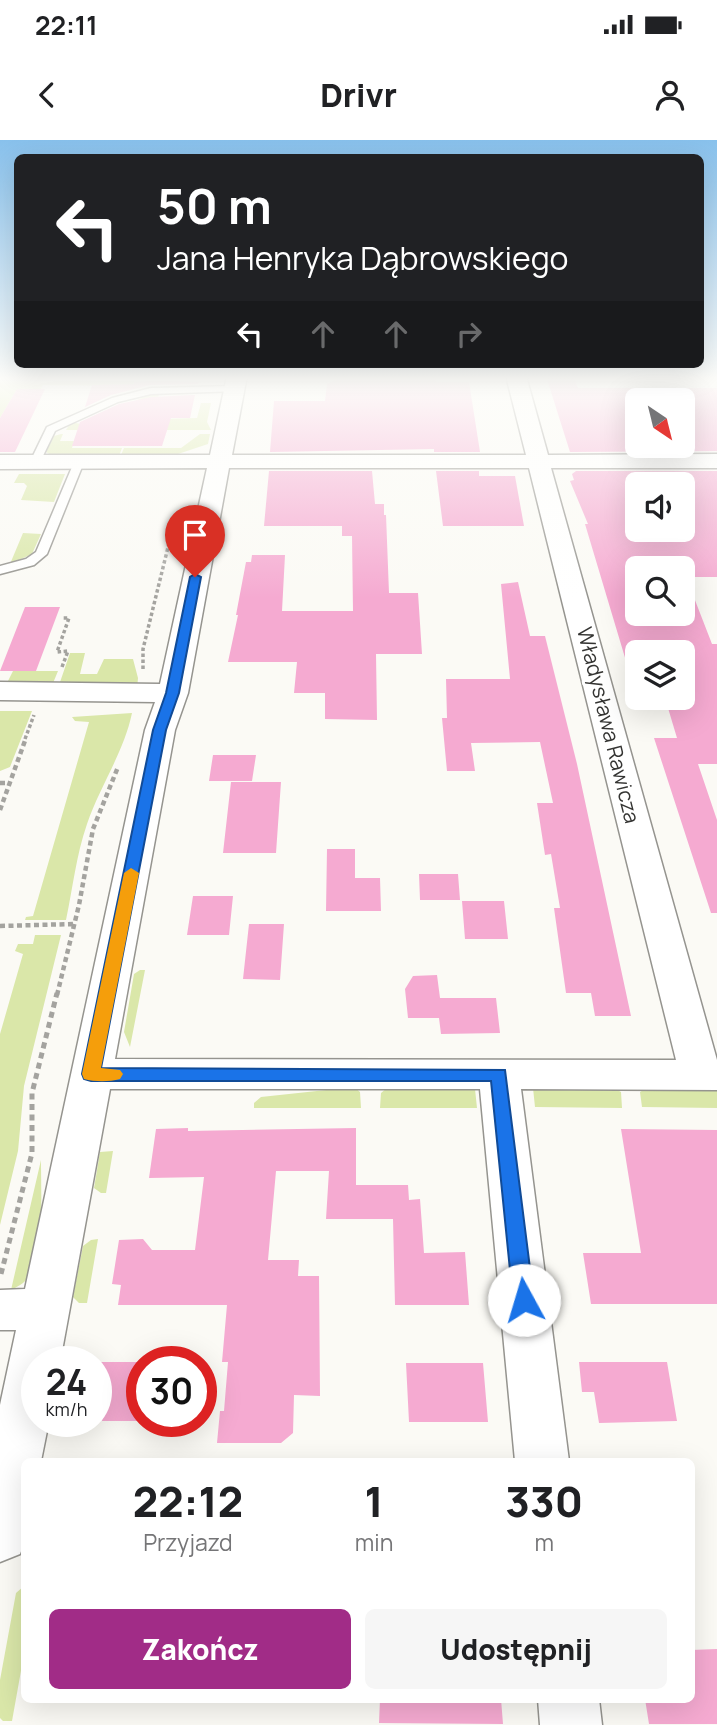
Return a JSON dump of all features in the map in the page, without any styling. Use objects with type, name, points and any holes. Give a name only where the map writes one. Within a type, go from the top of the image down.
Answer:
[{"type":"street","points":[[0,1535],[160,730],[156,701],[221,450]]},
{"type":"street","name":"Władysława Rawicza","points":[[534,450],[708,1075]]},
{"type":"street","points":[[0,462],[717,461]]},
{"type":"street","points":[[0,691],[46,699],[156,701]]},
{"type":"street","points":[[0,707],[46,699]]},
{"type":"street","points":[[91,1074],[708,1075]]},
{"type":"street","points":[[499,1075],[542,1458]]},
{"type":"street","points":[[0,1310],[47,1308]]},
{"type":"street","points":[[568,1703],[571,1725]]},
{"type":"lane","points":[[35,462],[41,450]]},
{"type":"lane","points":[[0,570],[30,562],[41,554],[79,462]]},
{"type":"path","points":[[0,1278],[32,1153],[32,1093],[74,924],[93,829],[156,701],[141,663],[143,649],[175,517],[187,503]]},
{"type":"path","points":[[0,810],[9,783],[68,652],[57,652],[69,618],[62,618]]},
{"type":"path","points":[[0,783],[9,783]]},
{"type":"path","points":[[0,926],[74,924]]},
{"type":"green space","points":[[121,450],[119,456],[51,455],[46,452]]},
{"type":"green space","points":[[123,450],[190,450],[175,455],[121,455]]},
{"type":"green space","points":[[19,474],[65,474],[54,502],[21,500],[27,486],[24,483],[14,483]]},
{"type":"green space","points":[[23,533],[41,534],[32,554],[10,564]]},
{"type":"green space","points":[[70,653],[85,653],[80,674],[97,674],[104,659],[133,659],[138,678],[137,689],[58,688]]},
{"type":"green space","points":[[13,671],[58,671],[51,688],[5,687]]},
{"type":"green space","points":[[0,711],[32,711],[10,767],[0,771]]},
{"type":"green space","points":[[132,713],[83,836],[66,920],[25,920],[26,917],[33,916],[89,722],[75,721],[72,717]]},
{"type":"green space","points":[[35,935],[61,935],[24,1086],[18,1151],[0,1225],[0,1034],[23,954],[15,951],[18,944],[33,944]]},
{"type":"green space","points":[[145,970],[130,1047],[124,1032],[134,974]]},
{"type":"green space","points":[[354,1087],[360,1092],[361,1108],[254,1108],[254,1103],[261,1097]]},
{"type":"green space","points":[[387,1088],[475,1089],[477,1108],[380,1108],[381,1093]]},
{"type":"green space","points":[[533,1088],[614,1088],[621,1092],[622,1108],[535,1107]]},
{"type":"green space","points":[[717,1088],[717,1108],[642,1107],[640,1092],[645,1089]]},
{"type":"green space","points":[[113,1151],[106,1193],[101,1193],[94,1188],[100,1152]]},
{"type":"green space","points":[[41,1160],[41,1217],[36,1261],[28,1278],[11,1290]]},
{"type":"green space","points":[[98,1239],[87,1303],[79,1303],[73,1297],[83,1246]]},
{"type":"green space","points":[[21,1589],[21,1671],[12,1721],[3,1721],[0,1718],[0,1680],[16,1593]]},
{"type":"building","points":[[0,450],[16,450],[15,452]]},
{"type":"building","points":[[270,450],[381,450],[270,452]]},
{"type":"building","points":[[480,450],[480,452],[434,452]]},
{"type":"building","points":[[569,450],[625,450],[625,452],[570,452]]},
{"type":"building","points":[[269,471],[372,471],[375,504],[384,504],[386,515],[389,593],[418,593],[422,654],[376,654],[377,720],[325,719],[325,693],[294,693],[297,662],[228,662],[246,562],[251,562],[252,555],[285,555],[282,611],[353,611],[352,536],[342,536],[342,526],[264,526]]},
{"type":"building","points":[[436,471],[479,471],[479,476],[515,476],[524,526],[443,526]]},
{"type":"building","points":[[576,471],[717,471],[717,577],[695,577],[695,556],[625,556],[625,626],[695,626],[695,600],[712,644],[717,644],[717,764],[698,764],[717,820],[717,913],[711,913],[654,738],[677,738],[669,710],[695,710],[695,640],[625,640],[625,658],[585,524],[588,524],[570,481],[574,480],[572,474]]},
{"type":"building","points":[[518,582],[530,636],[545,636],[577,764],[631,1016],[595,1016],[591,993],[566,993],[554,908],[560,908],[551,854],[545,855],[537,803],[553,803],[540,742],[471,743],[475,771],[447,771],[442,718],[447,718],[446,679],[510,679],[501,584]]},
{"type":"building","points":[[25,607],[60,607],[36,671],[0,671]]},
{"type":"building","points":[[213,755],[256,755],[252,781],[209,781]]},
{"type":"building","points":[[231,782],[281,782],[276,853],[223,853]]},
{"type":"building","points":[[327,849],[355,849],[355,878],[380,878],[381,911],[326,911]]},
{"type":"building","points":[[419,874],[458,874],[460,900],[420,900]]},
{"type":"building","points":[[193,896],[233,896],[229,935],[187,935]]},
{"type":"building","points":[[462,901],[504,901],[508,939],[465,939]]},
{"type":"building","points":[[249,924],[284,924],[280,980],[243,979]]},
{"type":"building","points":[[437,975],[440,998],[496,998],[500,1033],[441,1034],[439,1018],[408,1018],[405,989],[413,976]]},
{"type":"building","points":[[188,1128],[188,1131],[356,1128],[356,1185],[408,1185],[409,1200],[420,1199],[424,1253],[465,1252],[469,1305],[395,1305],[393,1219],[326,1219],[329,1171],[276,1171],[268,1260],[299,1260],[298,1276],[319,1276],[320,1396],[294,1395],[293,1433],[281,1443],[217,1443],[220,1411],[224,1411],[228,1362],[222,1362],[227,1305],[118,1305],[121,1285],[112,1284],[119,1240],[143,1239],[152,1250],[195,1250],[204,1177],[149,1178],[156,1129]]},
{"type":"building","points":[[621,1129],[717,1130],[717,1304],[591,1304],[583,1253],[641,1253]]},
{"type":"building","points":[[112,1362],[126,1362],[126,1421],[112,1421]]},
{"type":"building","points":[[579,1362],[667,1362],[677,1421],[599,1423],[594,1392],[582,1392]]},
{"type":"building","points":[[406,1363],[483,1363],[488,1422],[409,1422]]},
{"type":"building","points":[[717,1649],[717,1724],[649,1724],[646,1703],[695,1703],[695,1650]]},
{"type":"building","points":[[380,1703],[501,1703],[503,1724],[379,1723]]},
{"type":"slow traffic","points":[[114,1074],[91,1074],[131,873]]},
{"type":"route","points":[[195,577],[173,693],[160,730],[91,1074],[499,1075],[524,1300]]}]
